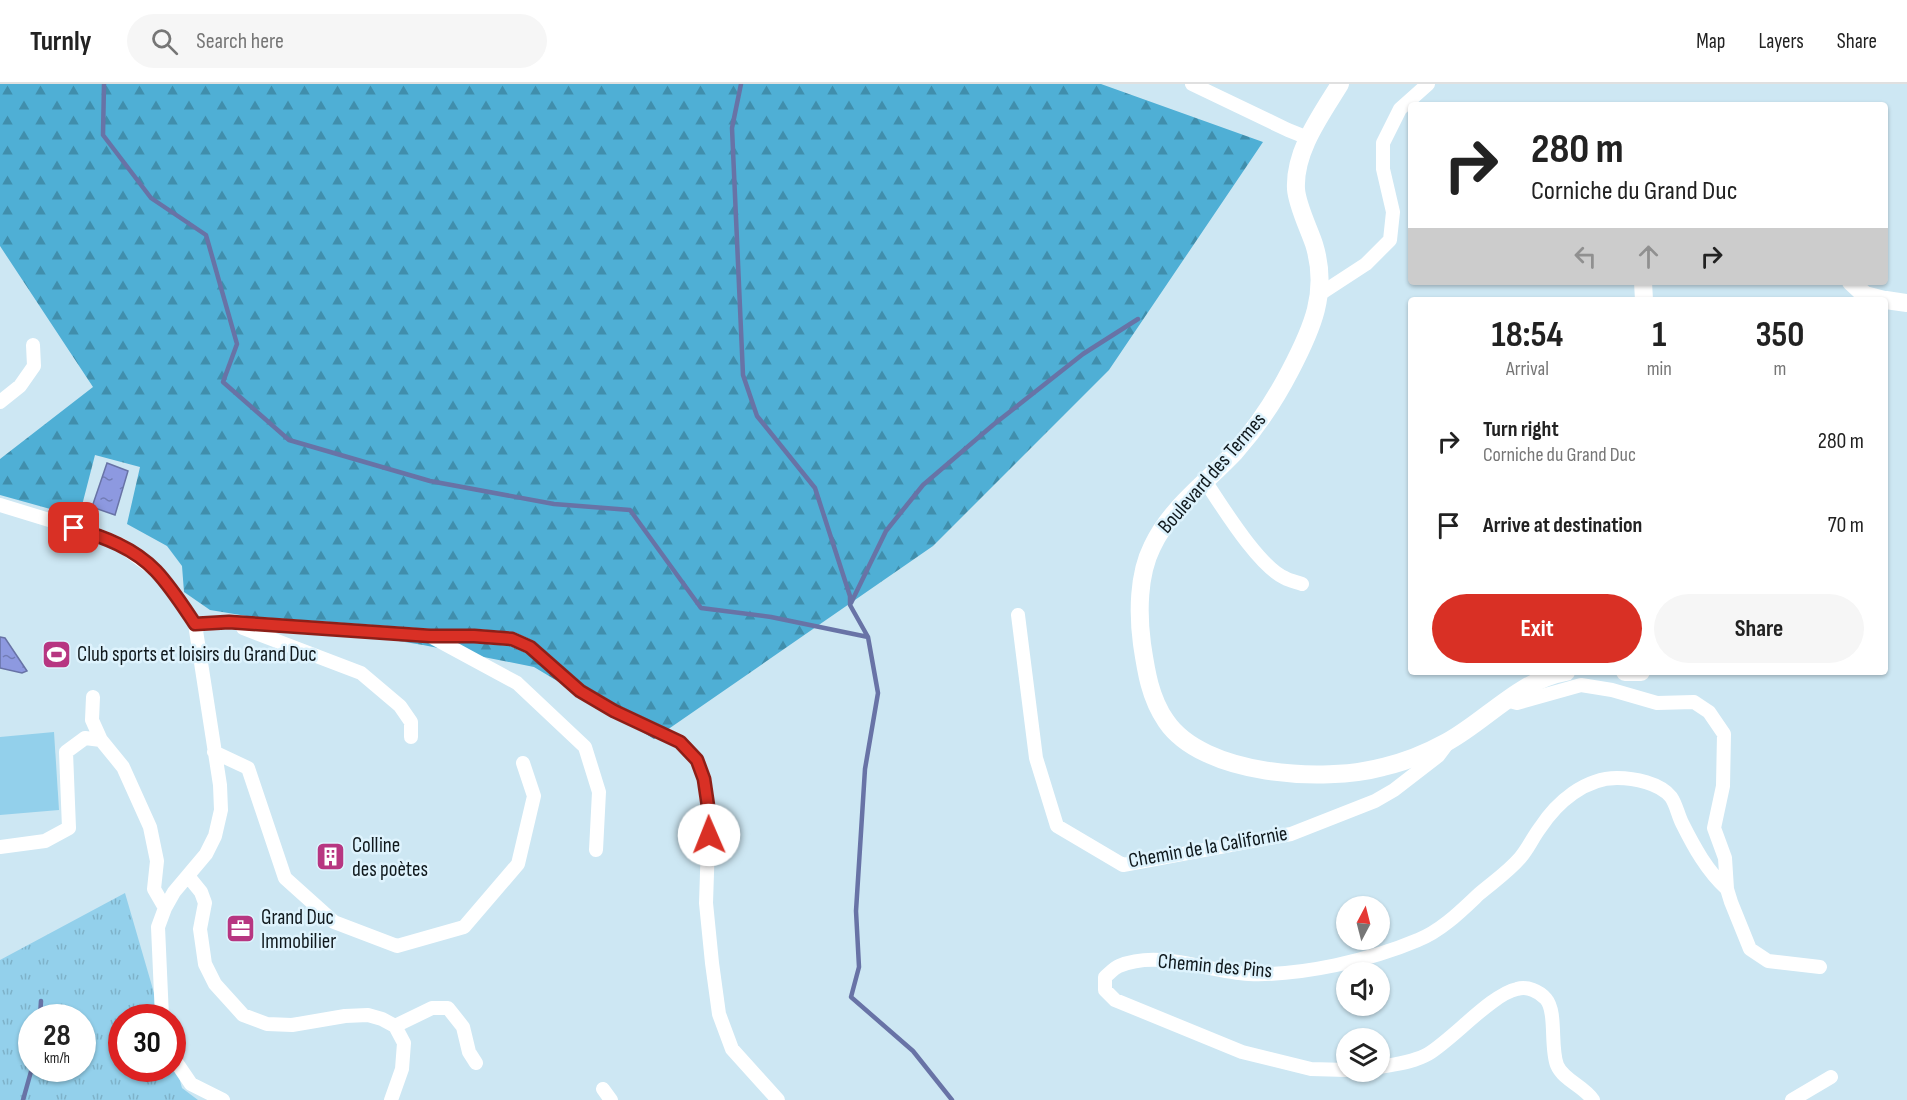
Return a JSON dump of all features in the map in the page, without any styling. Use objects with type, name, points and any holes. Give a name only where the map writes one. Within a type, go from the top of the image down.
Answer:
[{"type":"street","points":[[1192,84],[1308,138]]},
{"type":"street","name":"Boulevard des Termes","points":[[1340,84],[1308,138],[1299,162],[1296,190],[1320,269],[1320,294],[1311,327],[1289,372],[1260,422],[1233,453],[1178,508],[1163,527],[1151,549],[1144,569],[1140,633],[1146,676],[1167,722],[1178,734],[1204,752],[1231,764],[1294,774],[1380,768],[1410,759],[1448,742],[1506,700],[1550,675]]},
{"type":"street","points":[[1320,294],[1366,264],[1390,240],[1394,212],[1383,169],[1383,143],[1400,109],[1428,84]]},
{"type":"street","points":[[1854,285],[1864,295],[1872,297]]},
{"type":"street","points":[[1888,300],[1907,303]]},
{"type":"street","points":[[0,402],[20,386],[34,366],[33,345]]},
{"type":"street","points":[[1205,481],[1245,538],[1268,565],[1284,578],[1302,584]]},
{"type":"street","points":[[0,505],[95,534],[134,553],[162,578],[195,624],[220,785],[221,810],[215,836],[206,854],[174,892],[158,927],[161,1004]]},
{"type":"street","name":"Chemin de la Californie","points":[[1018,615],[1036,758],[1057,826],[1123,865],[1291,834],[1375,801],[1394,790],[1438,756],[1448,742]]},
{"type":"street","points":[[195,624],[229,622],[430,636],[512,639],[530,647],[580,691],[614,711],[680,742],[697,760],[704,779],[709,813],[706,903],[719,1014],[732,1049],[778,1100]]},
{"type":"street","points":[[229,622],[361,673],[400,706],[411,722],[411,737]]},
{"type":"street","points":[[430,636],[517,683],[585,747],[599,792],[596,850]]},
{"type":"street","points":[[1506,700],[1517,703],[1581,686],[1612,690],[1657,703],[1694,702],[1709,712],[1724,734],[1723,786],[1714,828],[1725,858],[1728,889],[1750,949],[1768,961],[1820,968]]},
{"type":"street","points":[[93,697],[92,720],[101,740],[123,767],[150,827],[157,861],[154,889],[165,908]]},
{"type":"street","points":[[0,847],[45,841],[69,828],[66,752],[86,738],[101,740]]},
{"type":"street","points":[[214,752],[248,768],[285,878],[334,922],[397,946],[464,927],[518,864],[534,795],[523,763]]},
{"type":"street","name":"Chemin des Pins","points":[[1336,1070],[1311,1069],[1242,1052],[1115,1000],[1105,990],[1105,977],[1118,966],[1157,961],[1185,962],[1213,969],[1250,974],[1301,970],[1332,966],[1420,940],[1462,912],[1503,875],[1522,856],[1553,810],[1572,794],[1592,782],[1614,778],[1636,779],[1663,791],[1672,798],[1677,814],[1703,861],[1712,875],[1728,889]]},
{"type":"street","points":[[188,876],[201,892],[205,903],[200,929],[205,964],[214,984],[243,1016],[267,1024],[292,1026],[345,1016],[368,1015],[382,1018],[395,1026],[404,1042],[402,1069],[391,1100]]},
{"type":"street","points":[[1390,1065],[1412,1061],[1429,1053],[1502,996],[1516,989],[1528,988],[1537,991],[1547,1000],[1552,1025],[1552,1046],[1558,1068],[1589,1093],[1593,1100]]},
{"type":"street","points":[[395,1026],[432,1008],[448,1008],[463,1027],[469,1052],[476,1063]]},
{"type":"street","points":[[186,1077],[191,1084],[223,1100]]},
{"type":"street","points":[[1792,1100],[1831,1077]]},
{"type":"green space","points":[[0,84],[1101,84],[1263,142],[1109,370],[933,546],[654,739],[534,667],[423,645],[210,610],[184,592],[182,566],[167,546],[127,524],[140,467],[95,455],[79,517],[0,495],[0,459],[93,387],[0,246]]},
{"type":"green space","points":[[54,732],[59,810],[0,815],[0,737]]},
{"type":"green space","points":[[125,893],[157,1004],[108,1004],[108,1082],[180,1082],[182,1088],[198,1100],[0,1100],[0,960]]},
{"type":"water","points":[[107,463],[128,471],[115,515],[92,507]]},
{"type":"water","points":[[0,637],[5,638],[27,671],[22,673],[0,668]]},
{"type":"waterway","points":[[104,84],[103,135],[151,198],[206,235],[237,344],[223,382],[289,440],[430,481],[554,504],[630,510],[701,608],[771,617],[868,637]]},
{"type":"waterway","points":[[741,84],[732,128],[743,375],[757,416],[815,488],[850,596],[850,605],[868,637],[878,693],[865,769],[856,911],[859,967],[851,997],[913,1051],[952,1100]]},
{"type":"waterway","points":[[851,603],[886,531],[923,485],[993,425],[1083,354],[1138,319]]},
{"type":"waterway","points":[[23,1100],[28,1082]]},
{"type":"place","name":"Club sports et loisirs du Grand Duc","points":[[56,654]]},
{"type":"place","name":"Colline des poètes","points":[[331,857]]},
{"type":"place","name":"Grand Duc Immobilier","points":[[240,929]]},
{"type":"route","points":[[74,528],[95,534],[134,553],[155,570],[168,585],[195,624],[229,622],[430,636],[474,636],[512,639],[530,647],[580,691],[643,726],[680,742],[697,760],[704,779],[709,813],[709,835]]}]
